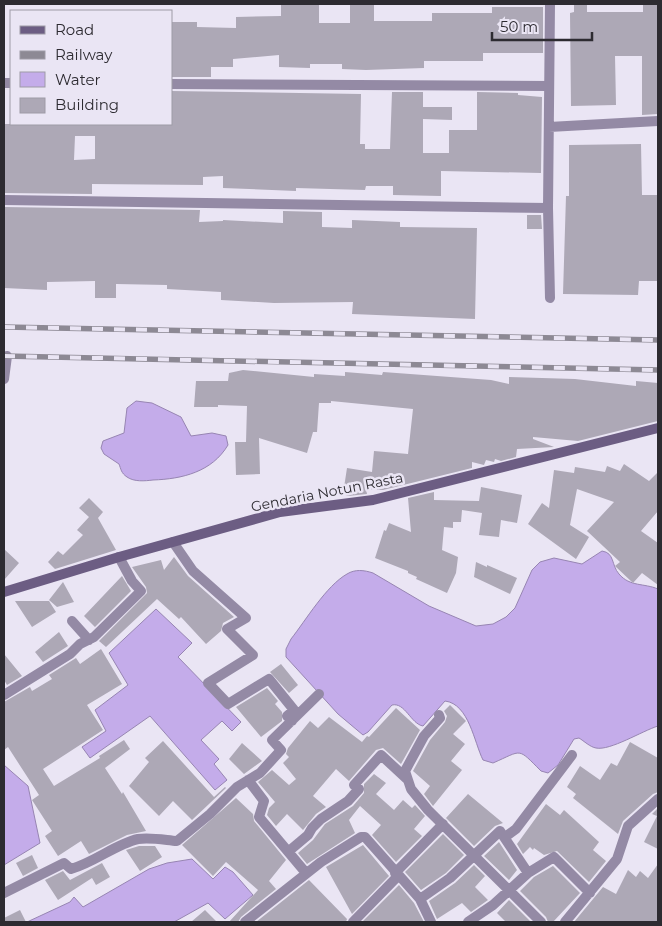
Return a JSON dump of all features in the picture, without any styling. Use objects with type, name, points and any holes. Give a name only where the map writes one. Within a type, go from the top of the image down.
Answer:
[{"type":"main road","name":"Gendaria Notun Rasta","points":[[4,592],[119,557],[280,512],[373,500],[658,428]]},
{"type":"street","points":[[550,4],[548,208],[550,298]]},
{"type":"street","points":[[172,84],[549,86]]},
{"type":"street","points":[[549,127],[658,122]]},
{"type":"street","points":[[4,200],[548,208]]},
{"type":"street","points":[[4,378],[6,356]]},
{"type":"street","points":[[173,542],[193,571],[246,618],[227,629],[253,655],[208,684],[228,704],[268,679],[294,710],[287,716],[292,721]]},
{"type":"street","points":[[4,695],[70,654],[80,644],[89,640],[108,625],[141,591],[132,581],[119,557]]},
{"type":"street","points":[[72,621],[89,640]]},
{"type":"street","points":[[4,893],[64,863],[72,869],[87,864],[125,843],[140,839],[177,841],[205,819],[237,787],[260,773],[281,750],[272,740],[320,694]]},
{"type":"street","points":[[438,715],[440,718],[414,753],[405,772],[411,789],[474,856],[541,922]]},
{"type":"street","points":[[289,851],[308,835],[312,828],[321,820],[348,801],[359,789],[354,785],[381,755],[407,779]]},
{"type":"street","points":[[505,837],[516,829],[572,755]]},
{"type":"street","points":[[248,780],[264,801],[259,816],[306,873]]},
{"type":"street","points":[[565,922],[617,859],[628,826],[658,799]]},
{"type":"street","points":[[353,922],[443,824]]},
{"type":"street","points":[[420,899],[437,889],[500,832],[528,873]]},
{"type":"street","points":[[251,920],[306,873],[361,837],[365,837],[420,899],[431,922]]},
{"type":"street","points":[[468,922],[528,873],[554,857],[590,894]]},
{"type":"water","points":[[136,401],[152,403],[181,417],[191,436],[212,433],[226,436],[228,445],[214,462],[185,476],[140,481],[130,479],[122,472],[119,464],[104,454],[101,448],[103,441],[124,433],[127,408]]},
{"type":"water","points":[[602,551],[609,554],[617,571],[623,578],[632,583],[658,589],[658,726],[609,747],[596,748],[579,738],[574,739],[558,765],[548,773],[541,771],[528,758],[519,753],[493,763],[483,760],[465,716],[460,709],[445,701],[423,726],[401,707],[392,705],[368,732],[363,735],[338,714],[286,657],[286,649],[291,639],[317,604],[339,579],[353,571],[373,573],[429,606],[476,626],[493,624],[506,617],[515,608],[532,570],[540,562],[554,558],[582,564]]},
{"type":"water","points":[[156,609],[192,643],[178,657],[241,722],[232,731],[222,721],[201,740],[219,759],[214,764],[227,780],[215,790],[150,716],[90,758],[82,747],[106,731],[95,710],[128,685],[109,653]]},
{"type":"water","points":[[4,765],[28,786],[40,843],[4,865]]},
{"type":"water","points":[[192,859],[213,879],[225,867],[233,872],[253,895],[225,919],[208,903],[174,922],[27,922],[70,902],[74,897],[83,907],[149,869],[167,863]]},
{"type":"building","points":[[281,4],[319,4],[319,23],[350,23],[350,4],[374,4],[374,21],[432,21],[432,13],[492,13],[492,7],[543,7],[543,53],[483,53],[483,61],[424,61],[424,68],[366,70],[342,69],[342,64],[310,64],[310,68],[279,67],[279,55],[233,59],[233,67],[211,67],[211,77],[172,77],[172,22],[197,22],[197,27],[236,28],[236,17],[281,16]]},
{"type":"building","points":[[574,4],[587,4],[587,12],[643,12],[643,4],[658,4],[658,114],[642,115],[642,56],[615,56],[616,105],[571,106],[570,13],[574,12]]},
{"type":"building","points":[[172,91],[361,94],[360,144],[365,144],[365,149],[390,149],[392,92],[423,92],[423,107],[452,107],[452,120],[423,119],[423,153],[449,153],[449,130],[477,130],[477,92],[518,93],[518,95],[542,97],[541,173],[441,171],[441,196],[393,195],[393,186],[366,186],[365,190],[296,188],[296,191],[223,188],[223,176],[203,177],[203,185],[92,184],[92,194],[4,193],[4,124],[172,125]],"holes":[[[75,136],[95,136],[95,159],[74,160]]]},
{"type":"building","points":[[641,144],[642,195],[658,195],[658,281],[639,281],[638,295],[563,294],[566,196],[569,196],[569,145]]},
{"type":"building","points":[[4,207],[200,210],[199,222],[223,220],[283,223],[283,211],[322,212],[322,227],[352,228],[352,220],[400,222],[400,227],[477,228],[475,319],[352,314],[353,302],[274,303],[221,300],[221,292],[167,289],[167,285],[116,284],[116,298],[95,298],[95,281],[47,282],[47,290],[4,288]]},
{"type":"building","points":[[527,215],[541,215],[542,229],[527,229]]},
{"type":"building","points":[[243,370],[314,377],[314,374],[345,376],[345,372],[382,375],[383,372],[491,380],[509,384],[509,377],[575,379],[636,386],[636,381],[658,383],[658,421],[578,441],[533,437],[533,439],[554,447],[517,449],[516,457],[501,461],[495,459],[494,462],[486,460],[484,465],[472,462],[472,468],[383,490],[366,489],[367,494],[348,496],[343,494],[347,468],[372,472],[374,451],[408,454],[413,409],[331,401],[331,403],[319,403],[317,432],[313,432],[307,453],[259,438],[260,474],[236,475],[235,442],[246,442],[247,406],[218,405],[218,407],[194,407],[196,381],[228,381],[229,373]]},
{"type":"building","points":[[624,464],[649,481],[658,472],[658,511],[641,531],[658,543],[658,585],[642,573],[633,583],[615,566],[620,562],[587,531],[614,502],[577,489],[570,525],[589,537],[576,559],[528,524],[542,503],[549,508],[554,470],[574,473],[575,467],[605,472],[607,466],[620,471]]},
{"type":"building","points":[[481,487],[522,495],[517,523],[501,520],[499,537],[479,535],[482,513],[462,510],[461,522],[453,522],[453,528],[444,527],[442,550],[458,557],[456,573],[447,593],[416,579],[417,577],[408,573],[408,571],[375,558],[384,530],[386,531],[389,523],[411,532],[408,498],[434,492],[434,500],[479,501]]},
{"type":"building","points":[[89,498],[103,512],[98,518],[116,550],[55,569],[48,562],[58,551],[63,555],[83,535],[77,530],[89,517],[79,508]]},
{"type":"building","points":[[4,549],[19,563],[4,580]]},
{"type":"building","points":[[174,557],[188,576],[234,617],[223,623],[221,631],[206,644],[181,617],[179,619],[157,599],[106,647],[99,641],[147,593],[146,587],[132,567],[161,560],[164,570]]},
{"type":"building","points":[[476,562],[517,578],[510,594],[474,577]]},
{"type":"building","points":[[122,576],[131,591],[95,627],[84,616]]},
{"type":"building","points":[[63,582],[74,602],[57,607],[49,600]]},
{"type":"building","points":[[15,601],[49,601],[56,612],[32,627]]},
{"type":"building","points":[[59,632],[68,646],[43,662],[35,652]]},
{"type":"building","points":[[101,649],[122,684],[87,705],[103,730],[43,769],[54,786],[100,758],[99,756],[124,740],[130,749],[105,768],[122,794],[123,792],[146,831],[127,835],[89,854],[81,841],[58,856],[45,836],[52,831],[32,800],[39,795],[8,747],[4,750],[4,702],[30,687],[32,691],[52,679],[49,675],[76,658],[80,664]]},
{"type":"building","points":[[4,654],[22,676],[7,685],[4,680]]},
{"type":"building","points":[[281,664],[298,685],[289,693],[270,672]]},
{"type":"building","points":[[267,688],[278,701],[275,704],[282,712],[282,721],[261,737],[236,707]]},
{"type":"building","points":[[450,705],[466,721],[453,734],[465,744],[451,761],[462,770],[433,806],[424,794],[430,786],[413,771],[430,740],[445,722],[447,716],[444,711]]},
{"type":"building","points":[[396,708],[420,730],[401,764],[383,748],[376,750],[349,781],[336,769],[313,796],[326,807],[316,814],[303,830],[287,814],[276,826],[267,815],[269,808],[275,802],[258,782],[272,770],[289,785],[296,779],[283,763],[289,757],[286,754],[288,748],[310,721],[318,728],[329,717],[362,742]]},
{"type":"building","points":[[163,741],[214,797],[226,788],[192,820],[173,801],[159,816],[129,786],[149,762],[145,758]]},
{"type":"building","points":[[630,742],[658,758],[658,792],[653,794],[623,821],[618,834],[573,798],[576,794],[567,787],[580,766],[600,780],[611,763],[617,766]]},
{"type":"building","points":[[242,743],[262,761],[244,774],[229,759]]},
{"type":"building","points":[[374,774],[386,783],[376,794],[394,810],[403,800],[412,808],[415,805],[425,816],[414,829],[422,836],[396,862],[372,835],[381,825],[360,806],[349,820],[355,833],[307,864],[298,853],[313,840],[325,824],[353,806],[364,793],[364,784]]},
{"type":"building","points":[[468,794],[503,823],[495,826],[474,846],[446,818]]},
{"type":"building","points":[[236,798],[253,814],[254,821],[286,860],[269,881],[276,889],[241,917],[238,922],[229,922],[258,890],[226,862],[213,876],[182,845]]},
{"type":"building","points":[[546,804],[560,815],[564,810],[599,842],[593,850],[606,861],[589,882],[557,851],[544,855],[530,847],[523,854],[517,844]]},
{"type":"building","points":[[658,808],[658,849],[644,842],[657,816],[652,814]]},
{"type":"building","points":[[443,834],[464,855],[446,873],[421,890],[405,872]]},
{"type":"building","points":[[499,842],[517,870],[509,880],[484,856]]},
{"type":"building","points":[[363,845],[389,876],[352,914],[326,867]]},
{"type":"building","points":[[139,846],[155,846],[162,857],[140,871],[126,850]]},
{"type":"building","points":[[32,855],[38,868],[23,876],[16,863]]},
{"type":"building","points":[[102,863],[110,877],[96,885],[92,878],[58,900],[45,880],[63,871],[70,880]]},
{"type":"building","points":[[658,864],[658,922],[574,922],[603,887],[616,894],[628,870],[636,877],[640,871],[648,878]]},
{"type":"building","points":[[474,865],[485,876],[475,887],[488,900],[471,912],[462,903],[437,919],[429,901],[455,883]]},
{"type":"building","points":[[553,866],[580,893],[553,922],[548,922],[546,917],[520,891],[534,877]]},
{"type":"building","points":[[309,880],[347,919],[346,922],[256,922]]},
{"type":"building","points":[[399,885],[414,903],[424,922],[362,922]]},
{"type":"building","points":[[509,900],[531,922],[506,922],[497,913]]},
{"type":"building","points":[[20,910],[26,922],[4,922],[4,918]]},
{"type":"building","points":[[205,910],[217,922],[191,922]]},
{"type":"railway","points":[[4,327],[658,340]]},
{"type":"railway","points":[[4,356],[658,370]]}]
